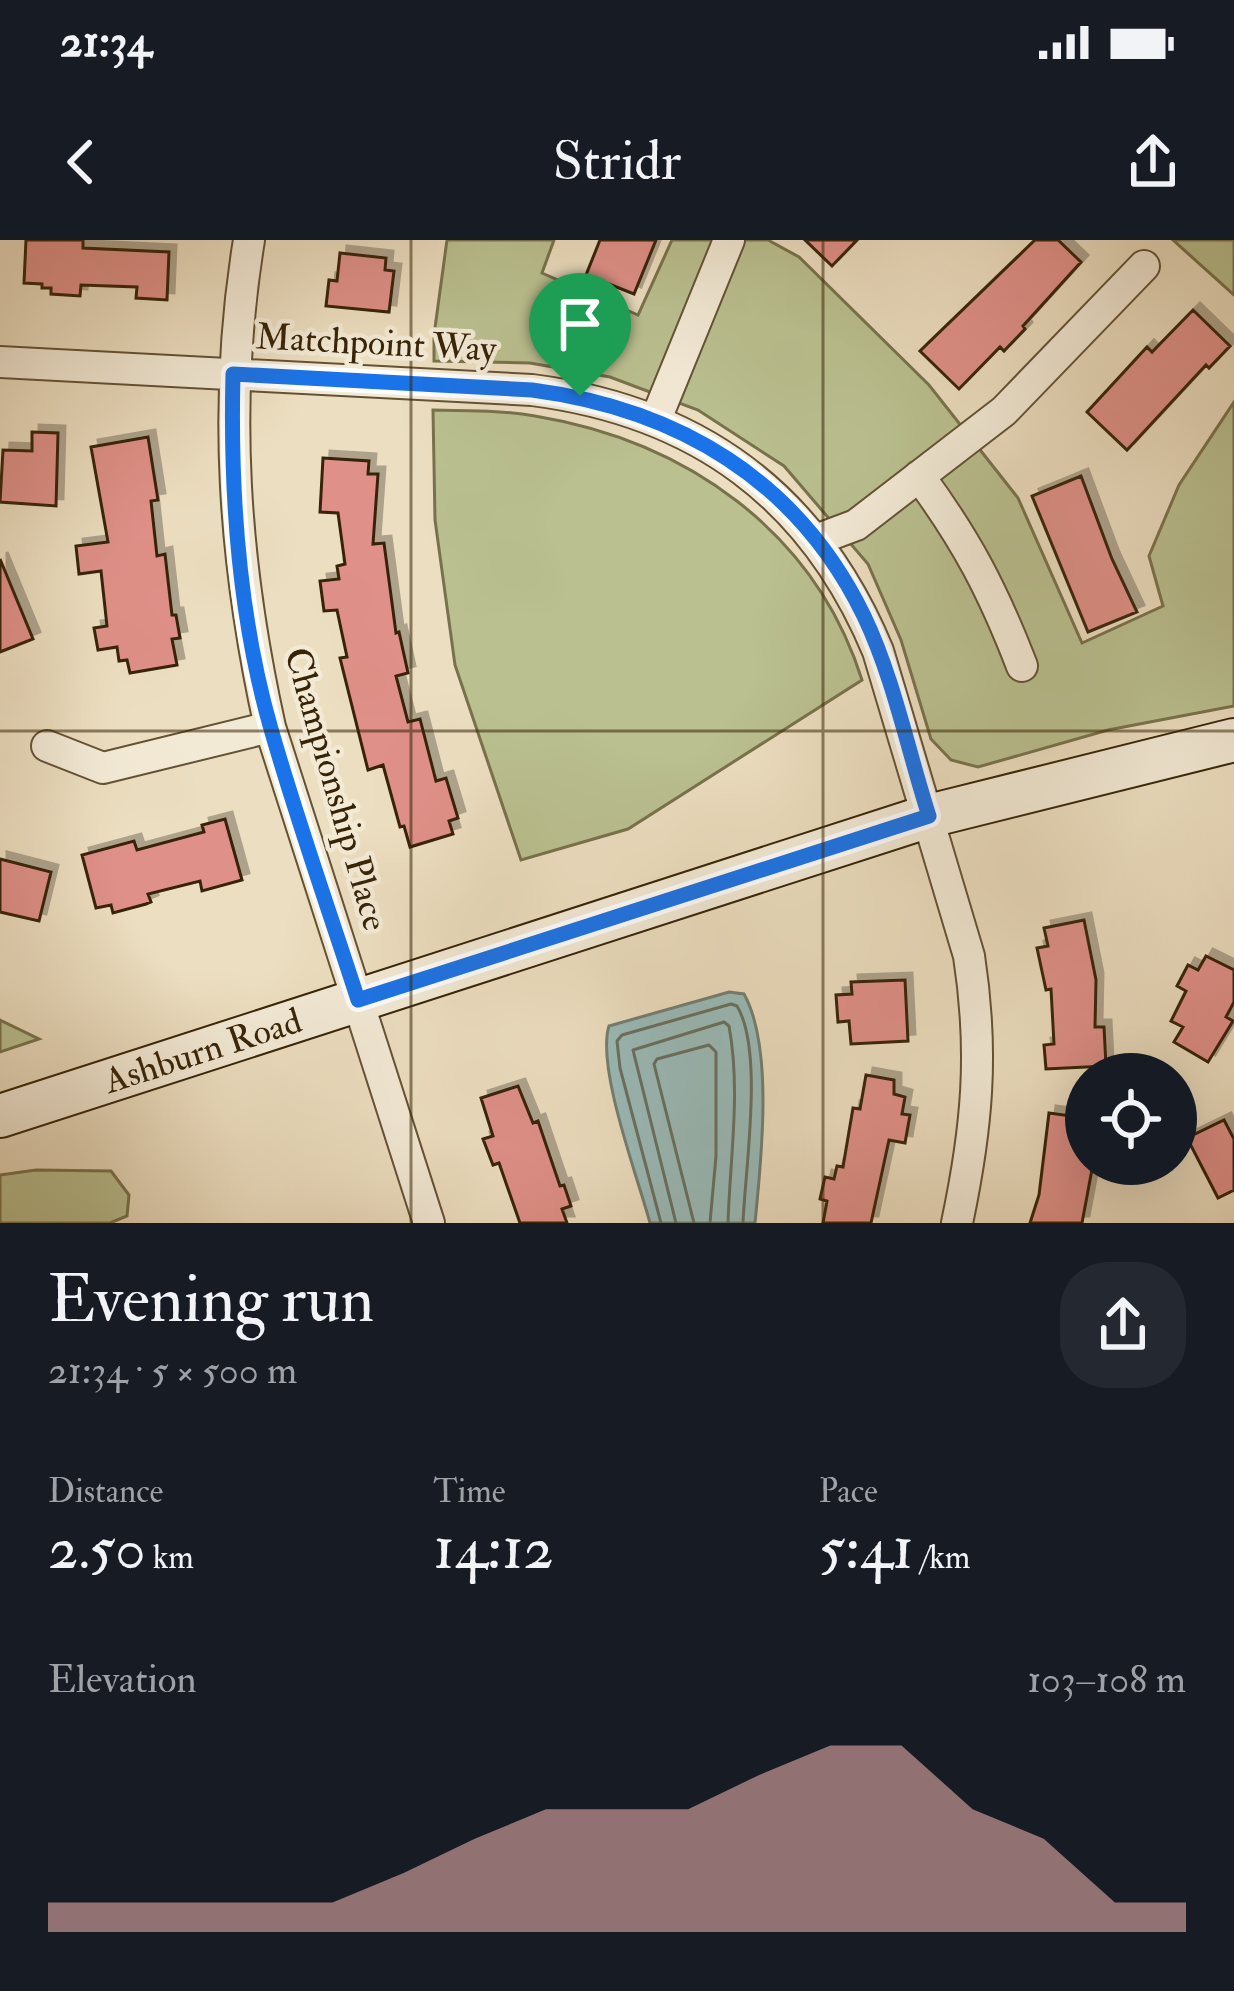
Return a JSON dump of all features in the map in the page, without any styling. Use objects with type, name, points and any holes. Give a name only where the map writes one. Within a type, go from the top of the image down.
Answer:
[{"type":"street","name":"Championship Place","points":[[249,240],[233,374],[233,482],[239,557],[270,727],[429,1223]]},
{"type":"street","points":[[656,419],[729,240]]},
{"type":"street","points":[[816,539],[856,525],[1022,396],[1144,266]]},
{"type":"street","name":"Matchpoint Way","points":[[0,362],[580,396],[656,419],[690,435],[758,480],[816,539],[844,580],[878,650],[968,956],[978,1024],[978,1101],[957,1223]]},
{"type":"street","points":[[920,476],[971,549],[1022,665]]},
{"type":"street","points":[[47,746],[103,768],[270,727]]},
{"type":"street","name":"Ashburn Road","points":[[0,1115],[929,816],[1234,740]]},
{"type":"green space","points":[[447,240],[554,240],[542,273],[638,315],[672,240],[768,240],[799,257],[929,385],[1018,498],[1082,643],[1163,606],[1149,556],[1179,485],[1234,402],[1234,706],[1108,730],[978,767],[951,760],[931,739],[901,640],[868,564],[784,466],[698,410],[610,377],[530,363],[434,361]]},
{"type":"green space","points":[[1173,240],[1234,240],[1234,295]]},
{"type":"green space","points":[[433,410],[523,414],[590,428],[692,471],[738,502],[778,538],[812,579],[841,627],[862,680],[628,829],[521,860],[455,665],[435,520]]},
{"type":"green space","points":[[0,1020],[39,1039],[0,1052]]},
{"type":"green space","points":[[36,1170],[111,1171],[129,1195],[127,1216],[110,1223],[0,1223],[0,1175]]},
{"type":"water","points":[[729,992],[744,994],[759,1044],[763,1106],[755,1223],[650,1223],[613,1094],[609,1026]]},
{"type":"building","points":[[26,240],[83,240],[83,248],[169,252],[167,300],[136,298],[137,287],[81,285],[80,296],[51,294],[51,288],[42,288],[42,284],[24,283]]},
{"type":"building","points":[[600,240],[656,240],[634,294],[586,275]]},
{"type":"building","points":[[805,240],[857,240],[832,266]]},
{"type":"building","points":[[1035,240],[1058,240],[1081,262],[1004,351],[1000,347],[959,389],[920,351]]},
{"type":"building","points":[[340,253],[386,258],[385,270],[394,271],[389,312],[326,306],[329,280],[337,281]]},
{"type":"building","points":[[1193,310],[1230,346],[1209,368],[1206,365],[1127,450],[1087,412],[1147,347],[1152,352]]},
{"type":"building","points":[[32,432],[58,433],[56,506],[0,502],[3,450],[32,451]]},
{"type":"building","points":[[148,437],[158,500],[151,501],[157,556],[165,554],[172,615],[176,615],[180,638],[172,639],[177,665],[130,673],[127,660],[119,661],[117,647],[98,650],[94,628],[107,626],[101,571],[79,574],[76,546],[108,542],[91,447]]},
{"type":"building","points":[[323,458],[369,461],[368,474],[378,474],[373,544],[384,543],[396,633],[408,673],[396,676],[408,722],[420,719],[436,781],[446,778],[458,818],[449,821],[453,834],[410,847],[383,765],[368,770],[340,658],[347,657],[337,610],[324,611],[320,581],[339,579],[337,566],[345,564],[338,513],[320,512]]},
{"type":"building","points":[[1081,476],[1137,612],[1088,632],[1032,496]]},
{"type":"building","points":[[0,559],[33,639],[0,652]]},
{"type":"building","points":[[225,819],[242,880],[202,891],[200,881],[148,894],[151,902],[113,913],[111,905],[96,908],[82,855],[134,841],[137,850],[204,832],[202,825]]},
{"type":"building","points":[[0,859],[51,872],[39,921],[0,912]]},
{"type":"building","points":[[1084,920],[1096,980],[1095,1027],[1104,1027],[1105,1053],[1065,1053],[1065,1068],[1046,1069],[1044,1045],[1054,1044],[1051,989],[1046,990],[1037,948],[1048,946],[1044,928]]},
{"type":"building","points":[[1206,956],[1234,970],[1234,1002],[1226,1017],[1233,1021],[1208,1062],[1174,1042],[1183,1027],[1171,1021],[1186,991],[1177,986],[1188,965],[1198,970]]},
{"type":"building","points":[[905,980],[908,1041],[851,1044],[849,1021],[838,1022],[836,995],[852,994],[851,982]]},
{"type":"building","points":[[866,1075],[894,1080],[894,1094],[905,1097],[902,1114],[910,1115],[905,1143],[889,1140],[871,1223],[823,1223],[827,1201],[820,1199],[825,1177],[834,1179],[837,1166],[843,1167],[853,1108],[860,1109]]},
{"type":"building","points":[[518,1086],[533,1123],[538,1121],[560,1186],[564,1185],[571,1206],[562,1209],[567,1223],[520,1223],[499,1163],[493,1165],[483,1139],[493,1136],[481,1098]]},
{"type":"building","points":[[1049,1113],[1065,1115],[1065,1185],[1089,1185],[1082,1223],[1030,1223],[1039,1195]]},
{"type":"building","points":[[1224,1120],[1234,1139],[1234,1190],[1218,1198],[1197,1157],[1197,1133]]},
{"type":"route","points":[[233,374],[580,396],[656,419],[722,454],[758,480],[816,539],[844,580],[878,650],[929,816],[358,1000],[270,727],[254,655],[233,482],[233,374]]}]
